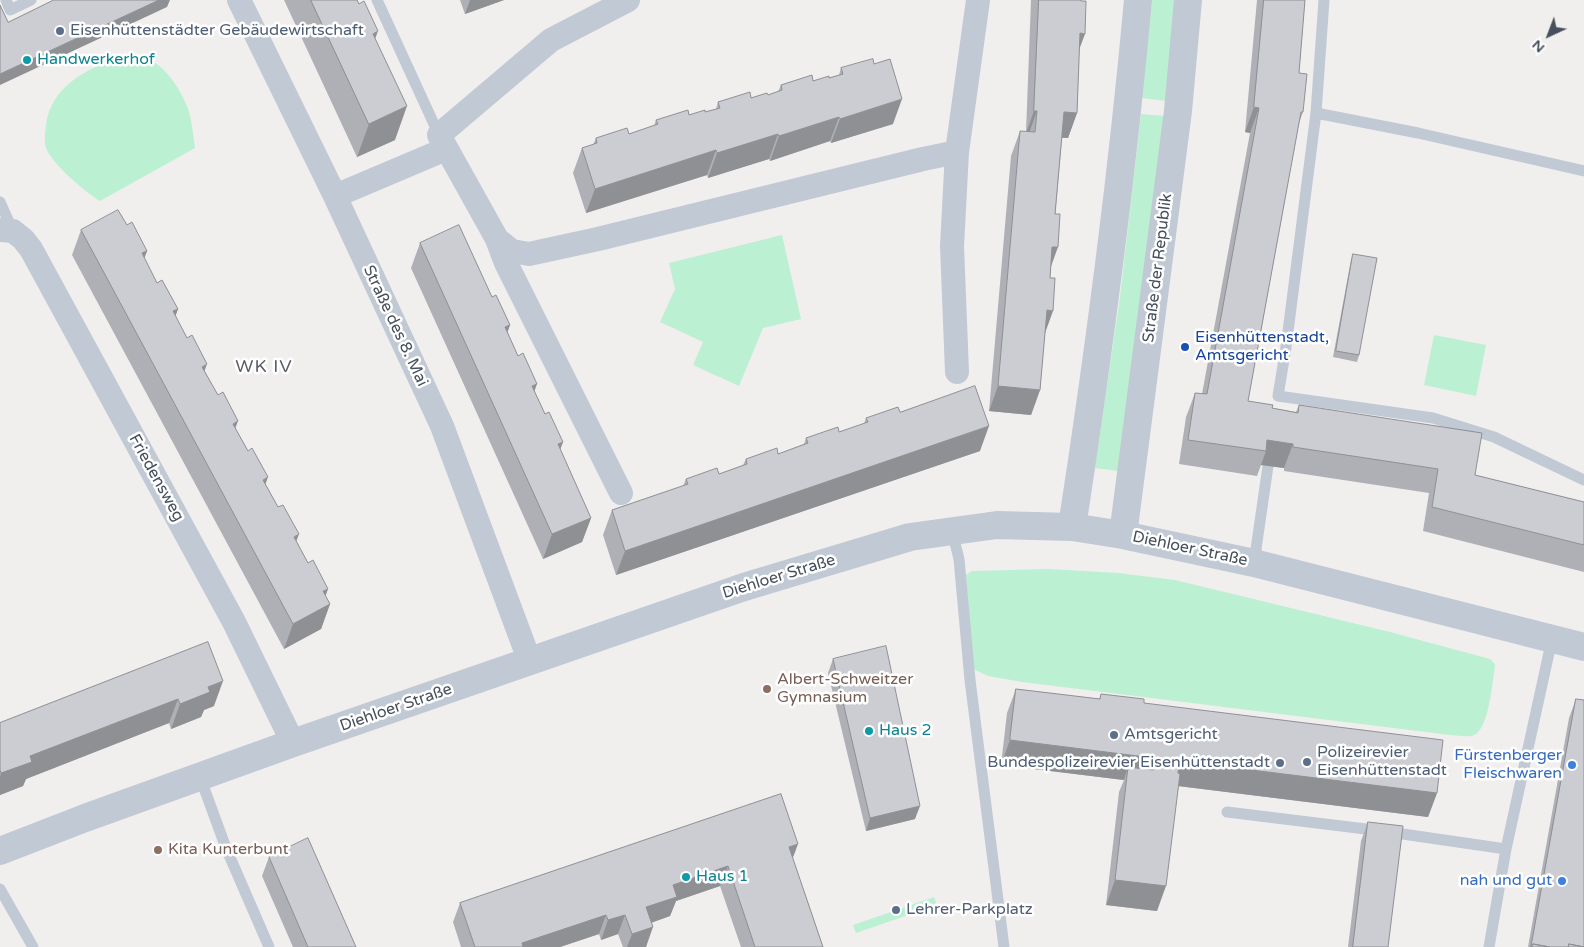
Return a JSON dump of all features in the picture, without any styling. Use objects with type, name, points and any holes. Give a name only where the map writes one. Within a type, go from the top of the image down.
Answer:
[{"type":"street","name":"Straße des 8. Mai","points":[[239,0],[335,196],[442,426],[530,662]]},
{"type":"street","points":[[335,196],[442,142],[472,105],[551,40],[628,0]]},
{"type":"street","points":[[957,372],[952,246],[957,152],[978,0]]},
{"type":"street","points":[[1072,527],[1112,237],[1127,116],[1138,0]]},
{"type":"street","name":"Straße der Republik","points":[[1123,535],[1178,110],[1188,0]]},
{"type":"street","points":[[442,142],[497,239],[506,263],[621,494]]},
{"type":"street","points":[[497,239],[512,251],[529,254],[957,152]]},
{"type":"street","name":"Friedensweg","points":[[7,230],[24,240],[50,283],[234,622],[293,743]]},
{"type":"street","name":"Diehloer Straße","points":[[0,851],[85,818],[293,743],[754,584],[910,537],[997,525],[1072,527],[1123,535],[1254,563],[1584,647]]},
{"type":"lane","points":[[6,0],[10,10],[31,0]]},
{"type":"lane","points":[[377,0],[442,142]]},
{"type":"lane","points":[[1324,0],[1316,113],[1278,400],[1433,418],[1494,437],[1584,480]]},
{"type":"lane","points":[[1316,113],[1418,133],[1584,172]]},
{"type":"lane","points":[[0,202],[7,230]]},
{"type":"lane","points":[[1254,563],[1268,466]]},
{"type":"lane","points":[[952,531],[959,559],[970,680],[1004,947]]},
{"type":"lane","points":[[1489,947],[1506,849],[1552,639]]},
{"type":"lane","points":[[200,777],[226,848],[269,947]]},
{"type":"lane","points":[[1227,812],[1382,831],[1506,849]]},
{"type":"lane","points":[[0,889],[33,947]]},
{"type":"green space","points":[[1152,0],[1175,0],[1166,101],[1142,98]]},
{"type":"green space","points":[[129,56],[142,57],[152,61],[170,77],[189,111],[195,148],[100,201],[70,177],[50,155],[45,142],[46,125],[56,98],[65,87],[76,78],[102,64]]},
{"type":"green space","points":[[1141,114],[1164,116],[1118,471],[1095,468],[1120,297]]},
{"type":"green space","points":[[782,235],[801,319],[763,328],[739,386],[693,365],[703,342],[660,322],[675,289],[669,263]]},
{"type":"green space","points":[[1434,335],[1486,345],[1476,396],[1424,385]]},
{"type":"green space","points":[[1049,569],[1118,573],[1175,580],[1390,632],[1490,659],[1495,664],[1495,667],[1491,694],[1483,724],[1479,731],[1472,736],[1450,735],[1022,682],[988,676],[975,670],[973,665],[966,575],[972,571]]},
{"type":"green space","points":[[934,897],[937,905],[856,933],[853,925]]},
{"type":"building","name":"Handwerkerhof","points":[[54,0],[159,0],[0,74],[0,5],[8,22]]},
{"type":"building","points":[[311,0],[357,0],[359,4],[364,1],[378,31],[373,34],[407,106],[369,124]]},
{"type":"building","points":[[1039,0],[1086,1],[1085,34],[1080,33],[1077,113],[1064,112],[1055,214],[1060,214],[1058,247],[1052,247],[1050,278],[1055,278],[1053,311],[1047,310],[1040,390],[998,386],[1020,131],[1035,132],[1037,111],[1034,111]]},
{"type":"building","points":[[1264,0],[1305,0],[1299,73],[1307,74],[1303,112],[1301,112],[1248,401],[1273,405],[1272,408],[1298,413],[1299,405],[1482,433],[1475,475],[1584,502],[1584,545],[1432,507],[1438,469],[1293,447],[1293,444],[1267,440],[1266,451],[1188,440],[1195,393],[1207,394],[1259,108],[1254,107]]},
{"type":"building","points":[[873,59],[874,64],[890,59],[902,99],[840,119],[839,117],[717,153],[716,150],[595,189],[582,148],[597,143],[596,138],[627,128],[629,134],[658,124],[656,120],[688,110],[689,115],[720,108],[718,102],[750,92],[751,98],[767,93],[768,95],[782,90],[781,85],[812,75],[813,81],[829,76],[829,78],[843,74],[841,68]]},
{"type":"building","points":[[118,210],[127,225],[132,222],[147,251],[142,253],[157,283],[162,280],[178,309],[173,311],[187,338],[192,335],[207,364],[202,367],[218,395],[223,392],[238,421],[233,424],[248,451],[252,448],[268,477],[263,480],[278,507],[283,505],[299,534],[294,537],[308,563],[313,560],[328,589],[323,591],[330,604],[293,624],[81,230]]},
{"type":"building","points":[[459,225],[492,297],[496,295],[510,325],[505,327],[518,356],[523,353],[537,384],[532,386],[545,414],[549,412],[563,442],[558,444],[591,518],[552,534],[420,243]]},
{"type":"building","points":[[1353,254],[1377,258],[1359,355],[1336,351]]},
{"type":"building","points":[[975,386],[989,426],[625,551],[612,510],[688,484],[686,479],[717,468],[719,474],[747,464],[746,459],[777,448],[778,454],[808,443],[806,438],[838,427],[839,432],[868,422],[866,418],[898,407],[900,412]]},
{"type":"building","points":[[208,642],[223,681],[208,687],[210,692],[180,704],[178,699],[30,756],[32,762],[1,773],[0,723]]},
{"type":"building","name":"Haus 2","points":[[886,646],[920,806],[870,818],[833,659]]},
{"type":"building","points":[[1016,689],[1100,699],[1101,694],[1144,699],[1144,703],[1443,740],[1437,793],[1179,761],[1178,773],[1180,774],[1166,886],[1115,880],[1128,767],[1153,770],[1154,758],[1010,740]]},
{"type":"building","name":"nah und gut","points":[[1576,699],[1584,700],[1584,947],[1569,944],[1568,947],[1550,947],[1533,944],[1531,947]]},
{"type":"building","name":"Haus 1","points":[[781,794],[798,844],[789,847],[823,947],[755,947],[728,866],[673,885],[677,897],[646,907],[653,927],[632,934],[625,915],[608,920],[606,915],[522,943],[523,947],[475,947],[460,903]]},
{"type":"building","points":[[1368,822],[1403,826],[1388,947],[1353,947]]},
{"type":"building","points":[[308,838],[356,947],[308,947],[269,857]]},
{"type":"building","points":[[1533,944],[1550,947],[1532,947]]},
{"type":"building","points":[[1569,944],[1584,947],[1569,947]]},
{"type":"place","name":"Eisenhüttenstädter Gebäudewirtschaft","points":[[60,31]]},
{"type":"place","name":"Handwerkerhof","points":[[27,60]]},
{"type":"place","name":"Eisenhüttenstadt, Amtsgericht","points":[[1185,347]]},
{"type":"place","name":"Albert-Schweitzer Gymnasium","points":[[767,689]]},
{"type":"place","name":"Haus 2","points":[[869,731]]},
{"type":"place","name":"Amtsgericht","points":[[1114,735]]},
{"type":"place","name":"Polizeirevier Eisenhüttenstadt","points":[[1307,762]]},
{"type":"place","name":"Bundespolizeirevier Eisenhüttenstadt","points":[[1280,763]]},
{"type":"place","name":"Fürstenberger Fleischwaren","points":[[1572,765]]},
{"type":"place","name":"Kita Kunterbunt","points":[[158,850]]},
{"type":"place","name":"Haus 1","points":[[686,877]]},
{"type":"place","name":"nah und gut","points":[[1562,881]]},
{"type":"place","name":"Lehrer-Parkplatz","points":[[896,910]]},
{"type":"district","name":"WK IV","points":[[264,367]]}]
